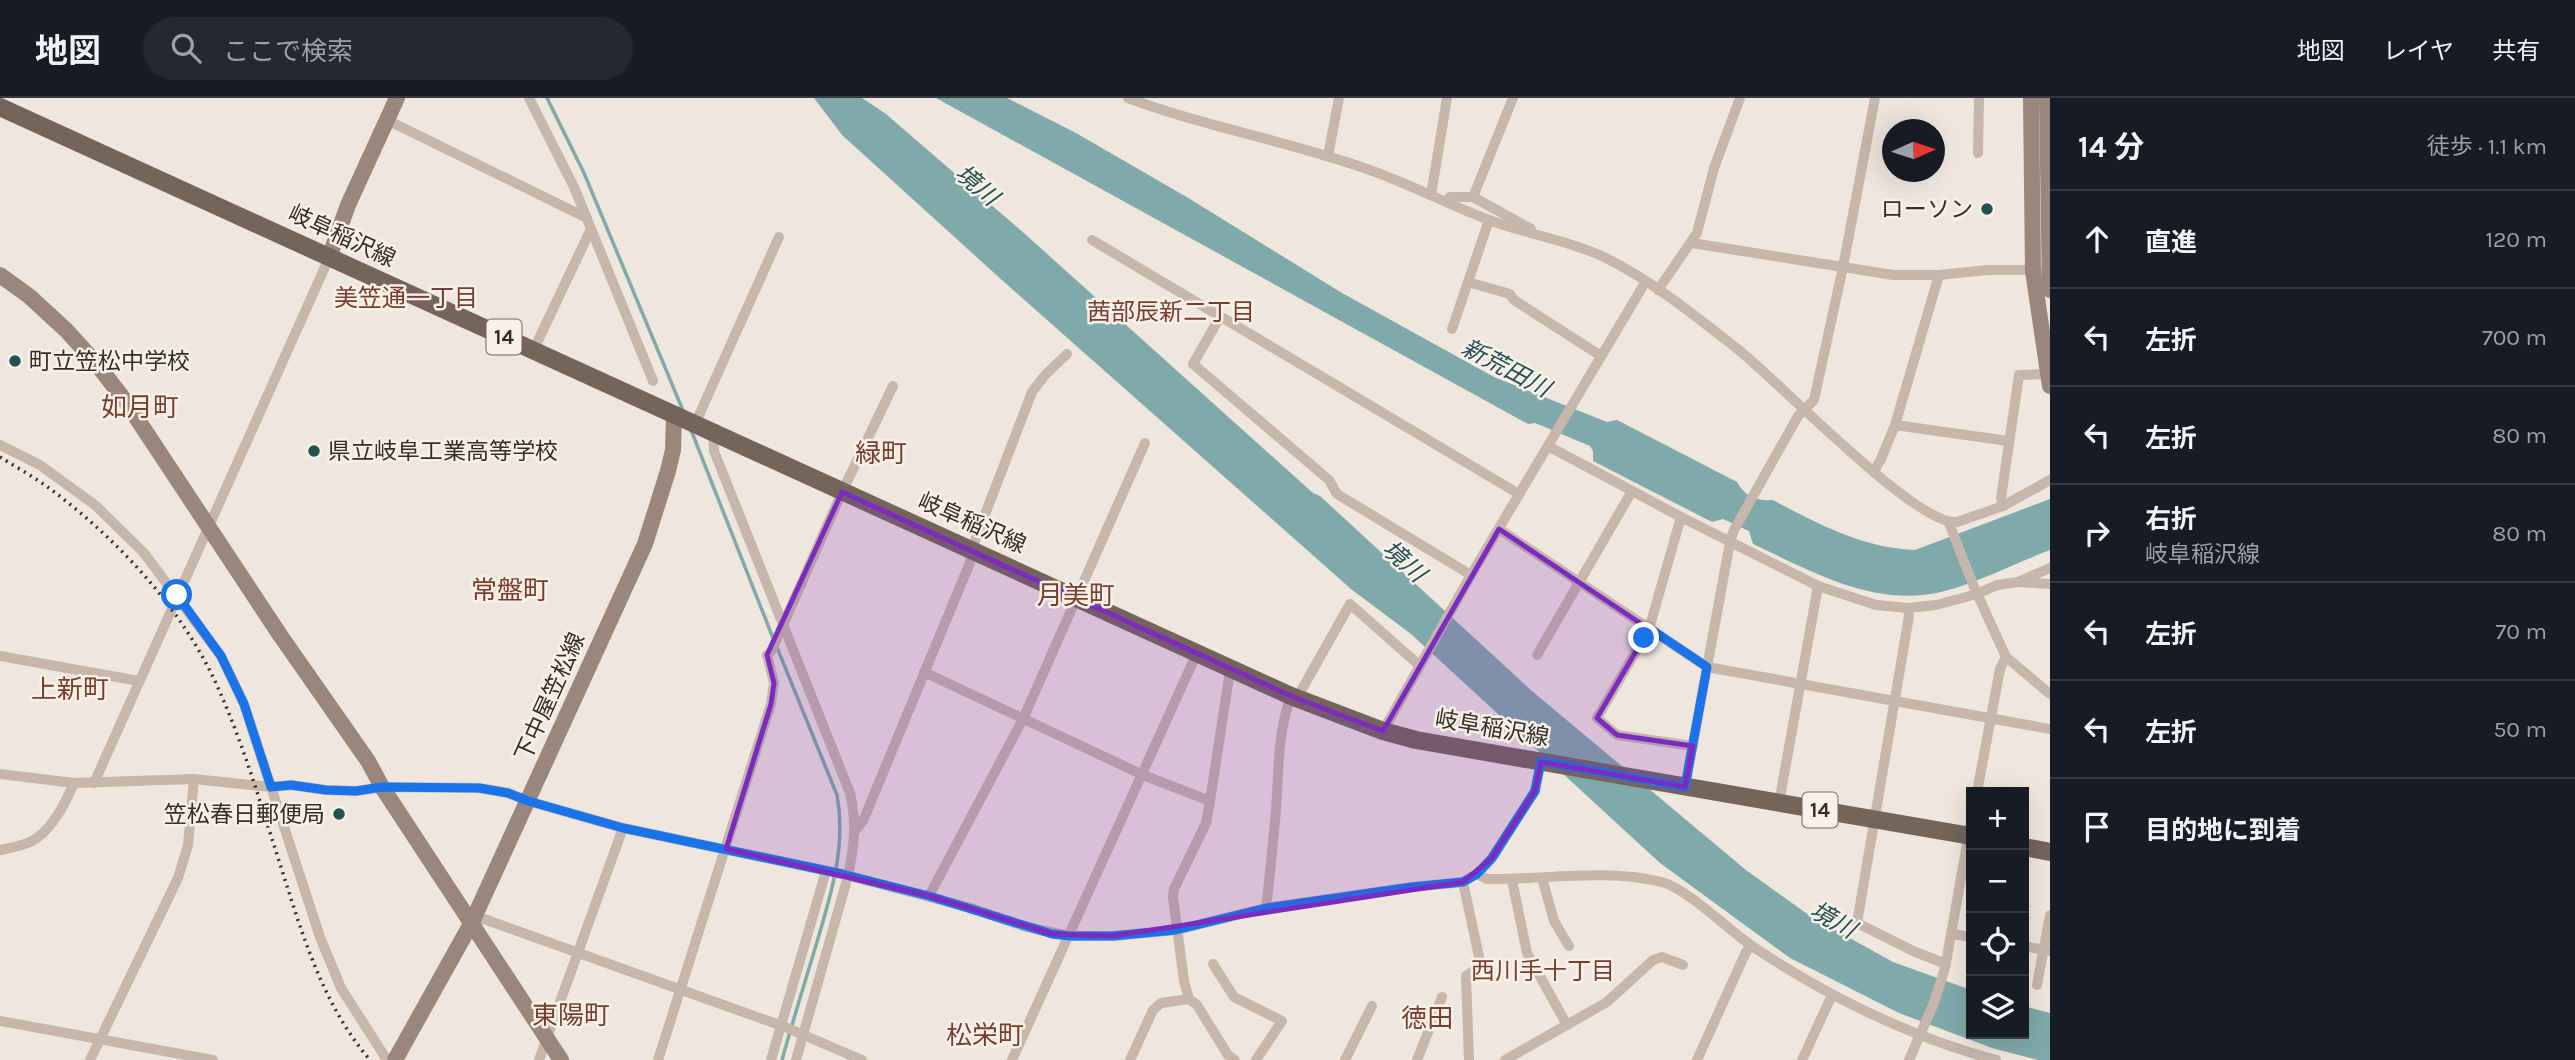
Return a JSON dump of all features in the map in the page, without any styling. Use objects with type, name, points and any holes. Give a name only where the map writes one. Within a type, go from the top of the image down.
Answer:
[{"type":"main road","name":"岐阜稲沢線","points":[[0,107],[1294,697],[1383,731],[1416,740],[1779,803],[1873,819],[1966,831]]},
{"type":"main road","points":[[2029,848],[2050,852]]},
{"type":"street","points":[[94,783],[329,258],[348,205],[397,98]]},
{"type":"street","points":[[529,98],[589,223],[653,381]]},
{"type":"street","points":[[1328,156],[1339,98]]},
{"type":"street","points":[[1431,195],[1447,98]]},
{"type":"street","points":[[1473,197],[1513,98]]},
{"type":"street","points":[[1658,290],[1697,233],[1714,168],[1740,98]]},
{"type":"street","points":[[1676,785],[1693,746],[1734,530],[1798,416],[1814,400],[1875,98]]},
{"type":"street","points":[[1978,153],[1979,98]]},
{"type":"street","points":[[2003,506],[2001,498],[2019,375],[2049,380],[2031,98]]},
{"type":"street","points":[[2047,98],[2044,270],[2050,290]]},
{"type":"street","points":[[1134,99],[1328,156],[1391,178],[1489,220],[1597,254],[1646,281],[1761,368],[1804,411],[1874,471],[1906,498],[1950,528],[1975,591],[2006,657],[2050,694]]},
{"type":"street","points":[[387,120],[589,223]]},
{"type":"street","points":[[1446,201],[1450,197],[1473,197],[1530,227],[1536,235]]},
{"type":"street","points":[[1451,329],[1489,220]]},
{"type":"street","points":[[533,351],[589,223]]},
{"type":"street","points":[[685,420],[779,237]]},
{"type":"street","points":[[1092,240],[1519,494]]},
{"type":"street","points":[[1692,243],[1893,275],[2044,270]]},
{"type":"street","points":[[0,275],[29,296],[66,330],[126,402],[280,635],[368,761],[382,787],[561,1060]]},
{"type":"street","points":[[1874,471],[1895,425],[1939,275]]},
{"type":"street","points":[[1383,731],[1454,604],[1646,281]]},
{"type":"street","points":[[1468,282],[1510,294],[1514,300],[1601,356]]},
{"type":"street","points":[[1220,317],[1193,363],[1329,480],[1337,494],[1471,575]]},
{"type":"street","points":[[771,1060],[837,873],[855,831],[863,821],[969,565],[1032,392],[1067,354]]},
{"type":"street","points":[[658,1060],[771,704],[774,683],[767,655],[783,628],[842,492],[893,386]]},
{"type":"street","name":"下中屋笠松線","points":[[395,1060],[472,922],[645,544],[685,420]]},
{"type":"street","points":[[1895,425],[2008,441]]},
{"type":"street","points":[[713,432],[714,451],[850,793],[855,831]]},
{"type":"street","points":[[929,896],[1023,719],[1145,443]]},
{"type":"street","points":[[1550,443],[1632,491],[1818,586],[1876,605],[1908,608],[1936,605],[1997,585],[2018,582],[2050,584]]},
{"type":"street","points":[[0,445],[40,465],[95,506],[144,553],[221,656],[244,704],[320,937],[341,988],[387,1060]]},
{"type":"street","points":[[1950,528],[1957,522],[2003,506],[2050,480]]},
{"type":"street","points":[[1537,655],[1632,491]]},
{"type":"street","points":[[1681,517],[1649,628],[1597,718],[1617,735],[1693,746]]},
{"type":"street","points":[[1499,529],[1707,667],[2050,729]]},
{"type":"street","points":[[2018,582],[2050,568]]},
{"type":"street","points":[[1779,803],[1818,586]]},
{"type":"street","points":[[1266,908],[1276,807],[1277,753],[1285,712],[1350,604],[1420,663]]},
{"type":"street","points":[[1908,608],[1909,616],[1857,923],[1946,966]]},
{"type":"street","points":[[1012,1060],[1197,653]]},
{"type":"street","points":[[0,656],[139,681]]},
{"type":"street","points":[[1978,787],[2000,669],[2006,657]]},
{"type":"street","points":[[1233,669],[1229,677],[1206,823],[1174,889],[1176,930],[1189,999],[1197,1005],[1228,1055],[1235,1060]]},
{"type":"street","points":[[924,672],[1143,775],[1210,801]]},
{"type":"street","points":[[0,774],[74,783],[194,779],[271,787],[291,785],[356,791],[382,787],[479,788],[508,793],[623,828],[837,873],[929,896],[1023,926],[1070,936],[1113,936],[1176,930],[1266,908],[1463,882],[1477,874],[1492,858],[1535,791],[1542,762]]},
{"type":"street","points":[[90,1060],[178,878],[188,845],[194,779]]},
{"type":"street","points":[[0,850],[24,845],[36,839],[63,808],[74,783]]},
{"type":"street","points":[[539,1060],[623,828]]},
{"type":"street","points":[[1909,1060],[1946,966],[1967,850]]},
{"type":"street","points":[[796,1060],[837,873]]},
{"type":"street","points":[[1477,874],[1487,879],[1599,876],[1663,883],[1679,891],[1751,946],[1832,995],[1921,1034],[1996,1060]]},
{"type":"street","points":[[1542,878],[1554,921],[1569,946]]},
{"type":"street","points":[[1512,880],[1527,953],[1567,1025]]},
{"type":"street","points":[[1463,882],[1481,966],[1466,976],[1469,1060]]},
{"type":"street","points":[[2037,985],[2047,950],[2050,915]]},
{"type":"street","points":[[472,922],[484,919],[802,1034],[862,1060]]},
{"type":"street","points":[[1952,934],[1966,936]]},
{"type":"street","points":[[1698,1060],[1751,946]]},
{"type":"street","points":[[2029,947],[2047,950]]},
{"type":"street","points":[[1505,1060],[1607,1002],[1653,960],[1662,957],[1683,965]]},
{"type":"street","points":[[1213,964],[1234,997],[1282,1021],[1255,1060]]},
{"type":"street","points":[[1802,1060],[1832,995]]},
{"type":"street","points":[[1417,1060],[1442,997]]},
{"type":"street","points":[[1130,1060],[1153,1010],[1161,1003],[1189,999]]},
{"type":"street","points":[[1345,1060],[1372,1006]]},
{"type":"street","points":[[0,1021],[214,1060]]},
{"type":"highlighted area","points":[[842,492],[1291,696],[1383,731],[1499,529],[1649,629],[1597,718],[1617,735],[1693,746],[1685,787],[1541,762],[1535,791],[1492,858],[1463,882],[1113,936],[1052,934],[929,896],[726,849],[771,704],[774,683],[767,655]]},
{"type":"water","points":[[814,98],[862,98],[886,114],[1025,234],[1313,493],[1320,496],[1532,691],[1746,870],[1810,916],[1893,962],[1966,988],[1966,1038],[1899,1013],[1790,958],[1660,863],[1411,634],[1351,589],[842,135]]},
{"type":"water","points":[[936,98],[1007,98],[1076,133],[1190,199],[1342,293],[1494,377],[1607,422],[1617,420],[1737,482],[1752,497],[1773,500],[1859,540],[1915,550],[2050,499],[2050,550],[1958,587],[1920,595],[1870,591],[1822,576],[1753,544],[1749,531],[1723,519],[1712,522],[1593,461],[1590,446],[1535,423],[1528,424]]},
{"type":"water","points":[[2029,1007],[2050,1013],[2050,1060],[2038,1060],[1968,1039],[2029,1039]]},
{"type":"waterway","points":[[547,98],[584,173],[684,413]]},
{"type":"waterway","points":[[691,430],[773,638]]},
{"type":"waterway","points":[[776,645],[837,795],[840,835],[831,894],[782,1060]]},
{"type":"railway","points":[[0,457],[49,488],[98,528],[164,599],[199,651],[214,679],[242,748],[315,967],[339,1015],[370,1060]]},
{"type":"place","name":"ローソン","points":[[1987,209]]},
{"type":"place","name":"町立笠松中学校","points":[[15,361]]},
{"type":"place","name":"県立岐阜工業高等学校","points":[[314,451]]},
{"type":"place","name":"笠松春日郵便局","points":[[339,814]]},
{"type":"district","name":"美笠通一丁目","points":[[406,298]]},
{"type":"district","name":"茜部辰新二丁目","points":[[1171,312]]},
{"type":"district","name":"如月町","points":[[140,407]]},
{"type":"district","name":"緑町","points":[[881,453]]},
{"type":"district","name":"常盤町","points":[[510,590]]},
{"type":"district","name":"月美町","points":[[1076,595]]},
{"type":"district","name":"上新町","points":[[70,689]]},
{"type":"district","name":"西川手十丁目","points":[[1543,971]]},
{"type":"district","name":"東陽町","points":[[571,1015]]},
{"type":"district","name":"徳田","points":[[1427,1018]]},
{"type":"district","name":"松栄町","points":[[985,1035]]},
{"type":"route","points":[[177,595],[221,656],[244,704],[271,787],[291,785],[356,791],[382,787],[479,788],[508,793],[623,828],[842,874],[929,896],[1052,934],[1070,936],[1113,936],[1176,930],[1266,908],[1463,882],[1477,874],[1492,858],[1535,791],[1541,761],[1685,787],[1707,667],[1649,628],[1644,638]]},
{"type":"water label","name":"境川","points":[[977,185]]},
{"type":"water label","name":"新荒田川","points":[[1506,368]]},
{"type":"water label","name":"境川","points":[[1404,561]]},
{"type":"water label","name":"境川","points":[[1833,920]]}]
